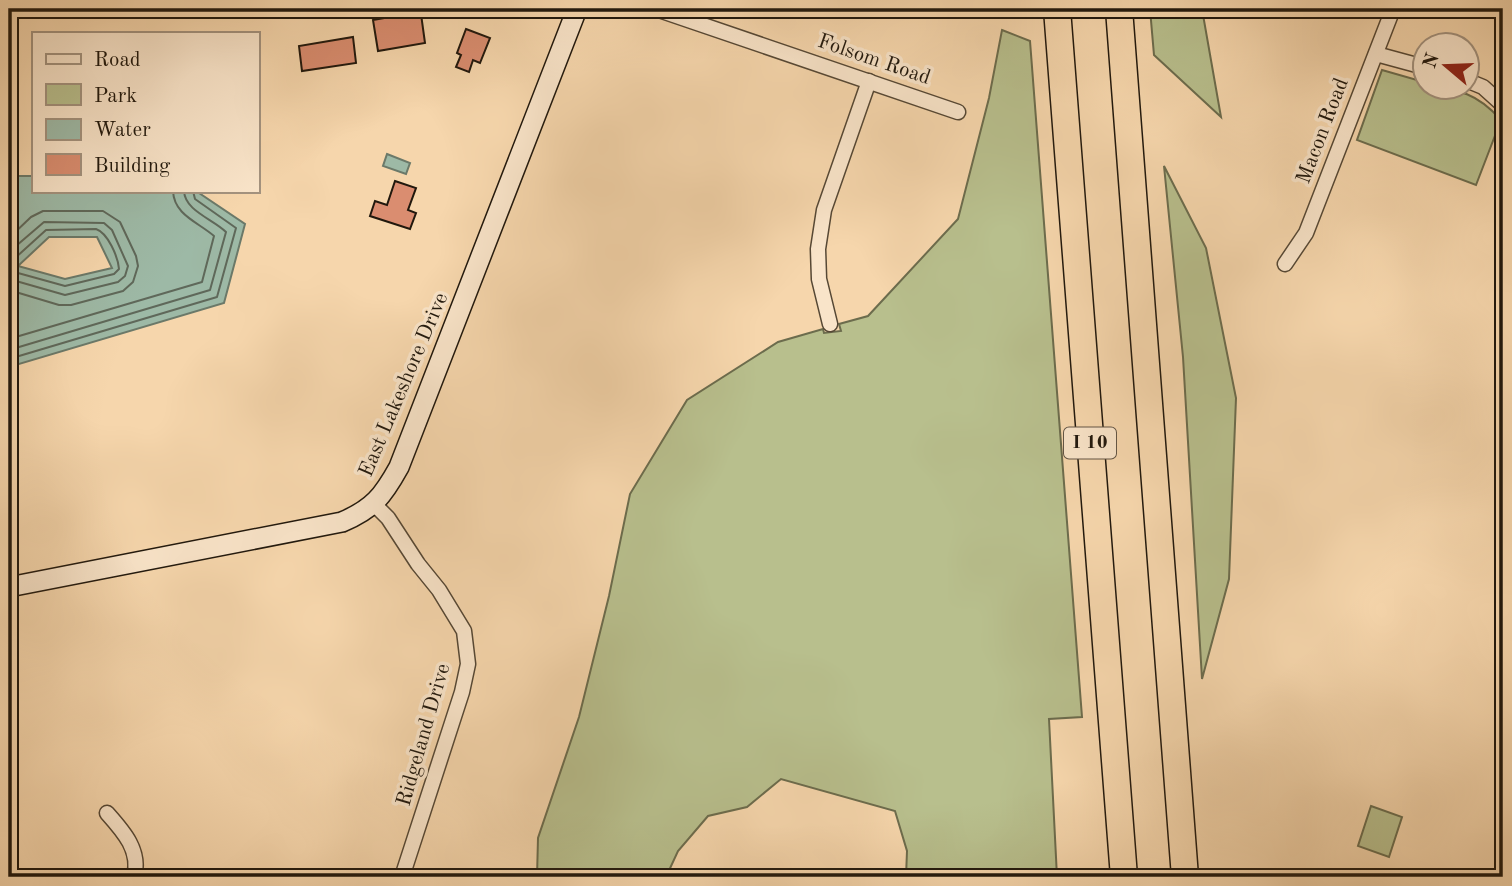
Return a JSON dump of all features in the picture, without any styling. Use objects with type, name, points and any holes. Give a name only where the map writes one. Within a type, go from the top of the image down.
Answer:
[{"type":"highway","name":"I 10","points":[[1057,9],[1124,877]]},
{"type":"highway","points":[[1119,9],[1185,877]]},
{"type":"street","name":"East Lakeshore Drive","points":[[9,587],[342,522],[362,514],[386,492],[399,467],[577,9]]},
{"type":"street","name":"Folsom Road","points":[[656,9],[958,112]]},
{"type":"street","name":"Macon Road","points":[[1284,264],[1306,233],[1393,9]]},
{"type":"street","points":[[1376,54],[1410,63]]},
{"type":"street","points":[[830,324],[819,279],[818,249],[824,211],[869,81]]},
{"type":"street","points":[[1480,86],[1503,106]]},
{"type":"street","name":"Ridgeland Drive","points":[[374,504],[388,518],[445,599],[464,631],[467,648],[468,664],[462,692],[402,877]]},
{"type":"street","points":[[107,813],[135,851],[137,862],[134,877]]},
{"type":"green space","points":[[1150,9],[1202,9],[1221,117],[1154,55]]},
{"type":"green space","points":[[1002,30],[1030,41],[1082,717],[1049,719],[1057,877],[906,877],[907,851],[895,811],[781,779],[747,807],[708,816],[678,851],[666,877],[537,877],[538,838],[579,717],[609,596],[630,494],[687,400],[778,342],[823,329],[824,333],[841,331],[839,324],[868,316],[958,219],[989,98]]},
{"type":"green space","points":[[1382,70],[1410,78],[1410,102],[1480,101],[1501,120],[1476,185],[1357,140]]},
{"type":"green space","points":[[1164,166],[1206,248],[1236,398],[1229,579],[1202,679],[1183,357]]},
{"type":"green space","points":[[1371,806],[1402,817],[1389,857],[1358,846]]},
{"type":"water","points":[[387,154],[410,163],[406,174],[383,166]]},
{"type":"water","points":[[9,176],[32,176],[32,192],[197,192],[245,224],[224,303],[9,367]],"holes":[[[49,237],[97,237],[112,268],[65,279],[18,266]]]},
{"type":"building","points":[[407,14],[408,17],[421,14],[425,43],[378,51],[373,20]]},
{"type":"building","points":[[466,29],[490,38],[480,63],[473,60],[469,72],[456,67],[461,55],[457,53]]},
{"type":"building","points":[[353,37],[356,63],[302,71],[299,46]]},
{"type":"building","points":[[395,181],[416,188],[408,210],[416,213],[410,229],[370,216],[375,201],[387,205]]}]
